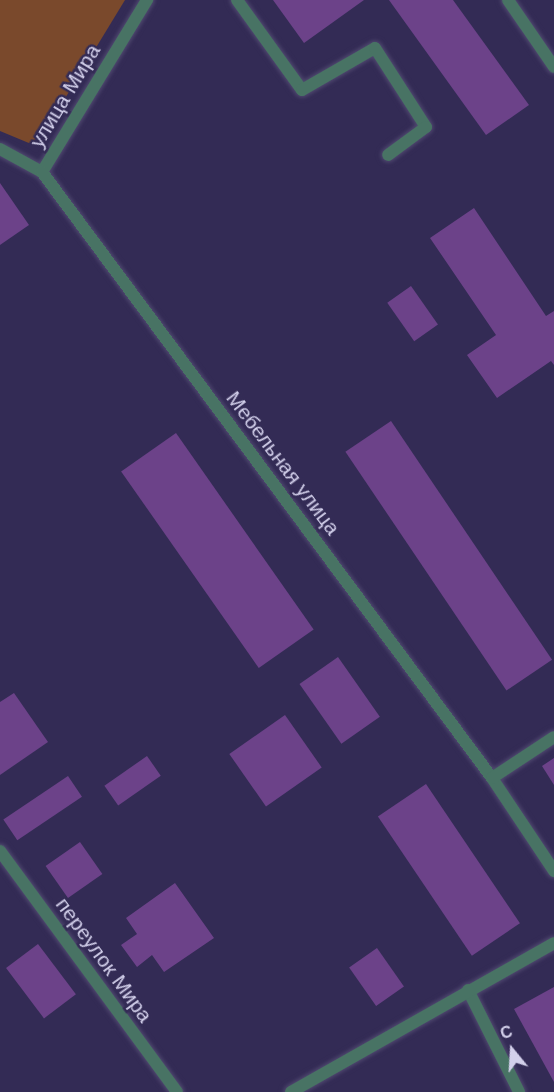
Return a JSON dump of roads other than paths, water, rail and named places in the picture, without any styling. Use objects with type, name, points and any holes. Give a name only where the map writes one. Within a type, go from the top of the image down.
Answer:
[{"type":"street","name":"улица Мира","points":[[0,149],[42,172],[147,0]]},
{"type":"street","points":[[237,0],[302,90],[375,48],[426,127],[388,154]]},
{"type":"street","points":[[508,0],[554,67]]},
{"type":"street","name":"Мебельная улица","points":[[42,172],[492,778],[554,871]]},
{"type":"street","points":[[492,778],[554,736]]},
{"type":"street","name":"переулок Мира","points":[[0,851],[177,1092]]},
{"type":"street","points":[[291,1092],[554,943]]},
{"type":"street","points":[[468,990],[519,1092]]}]
